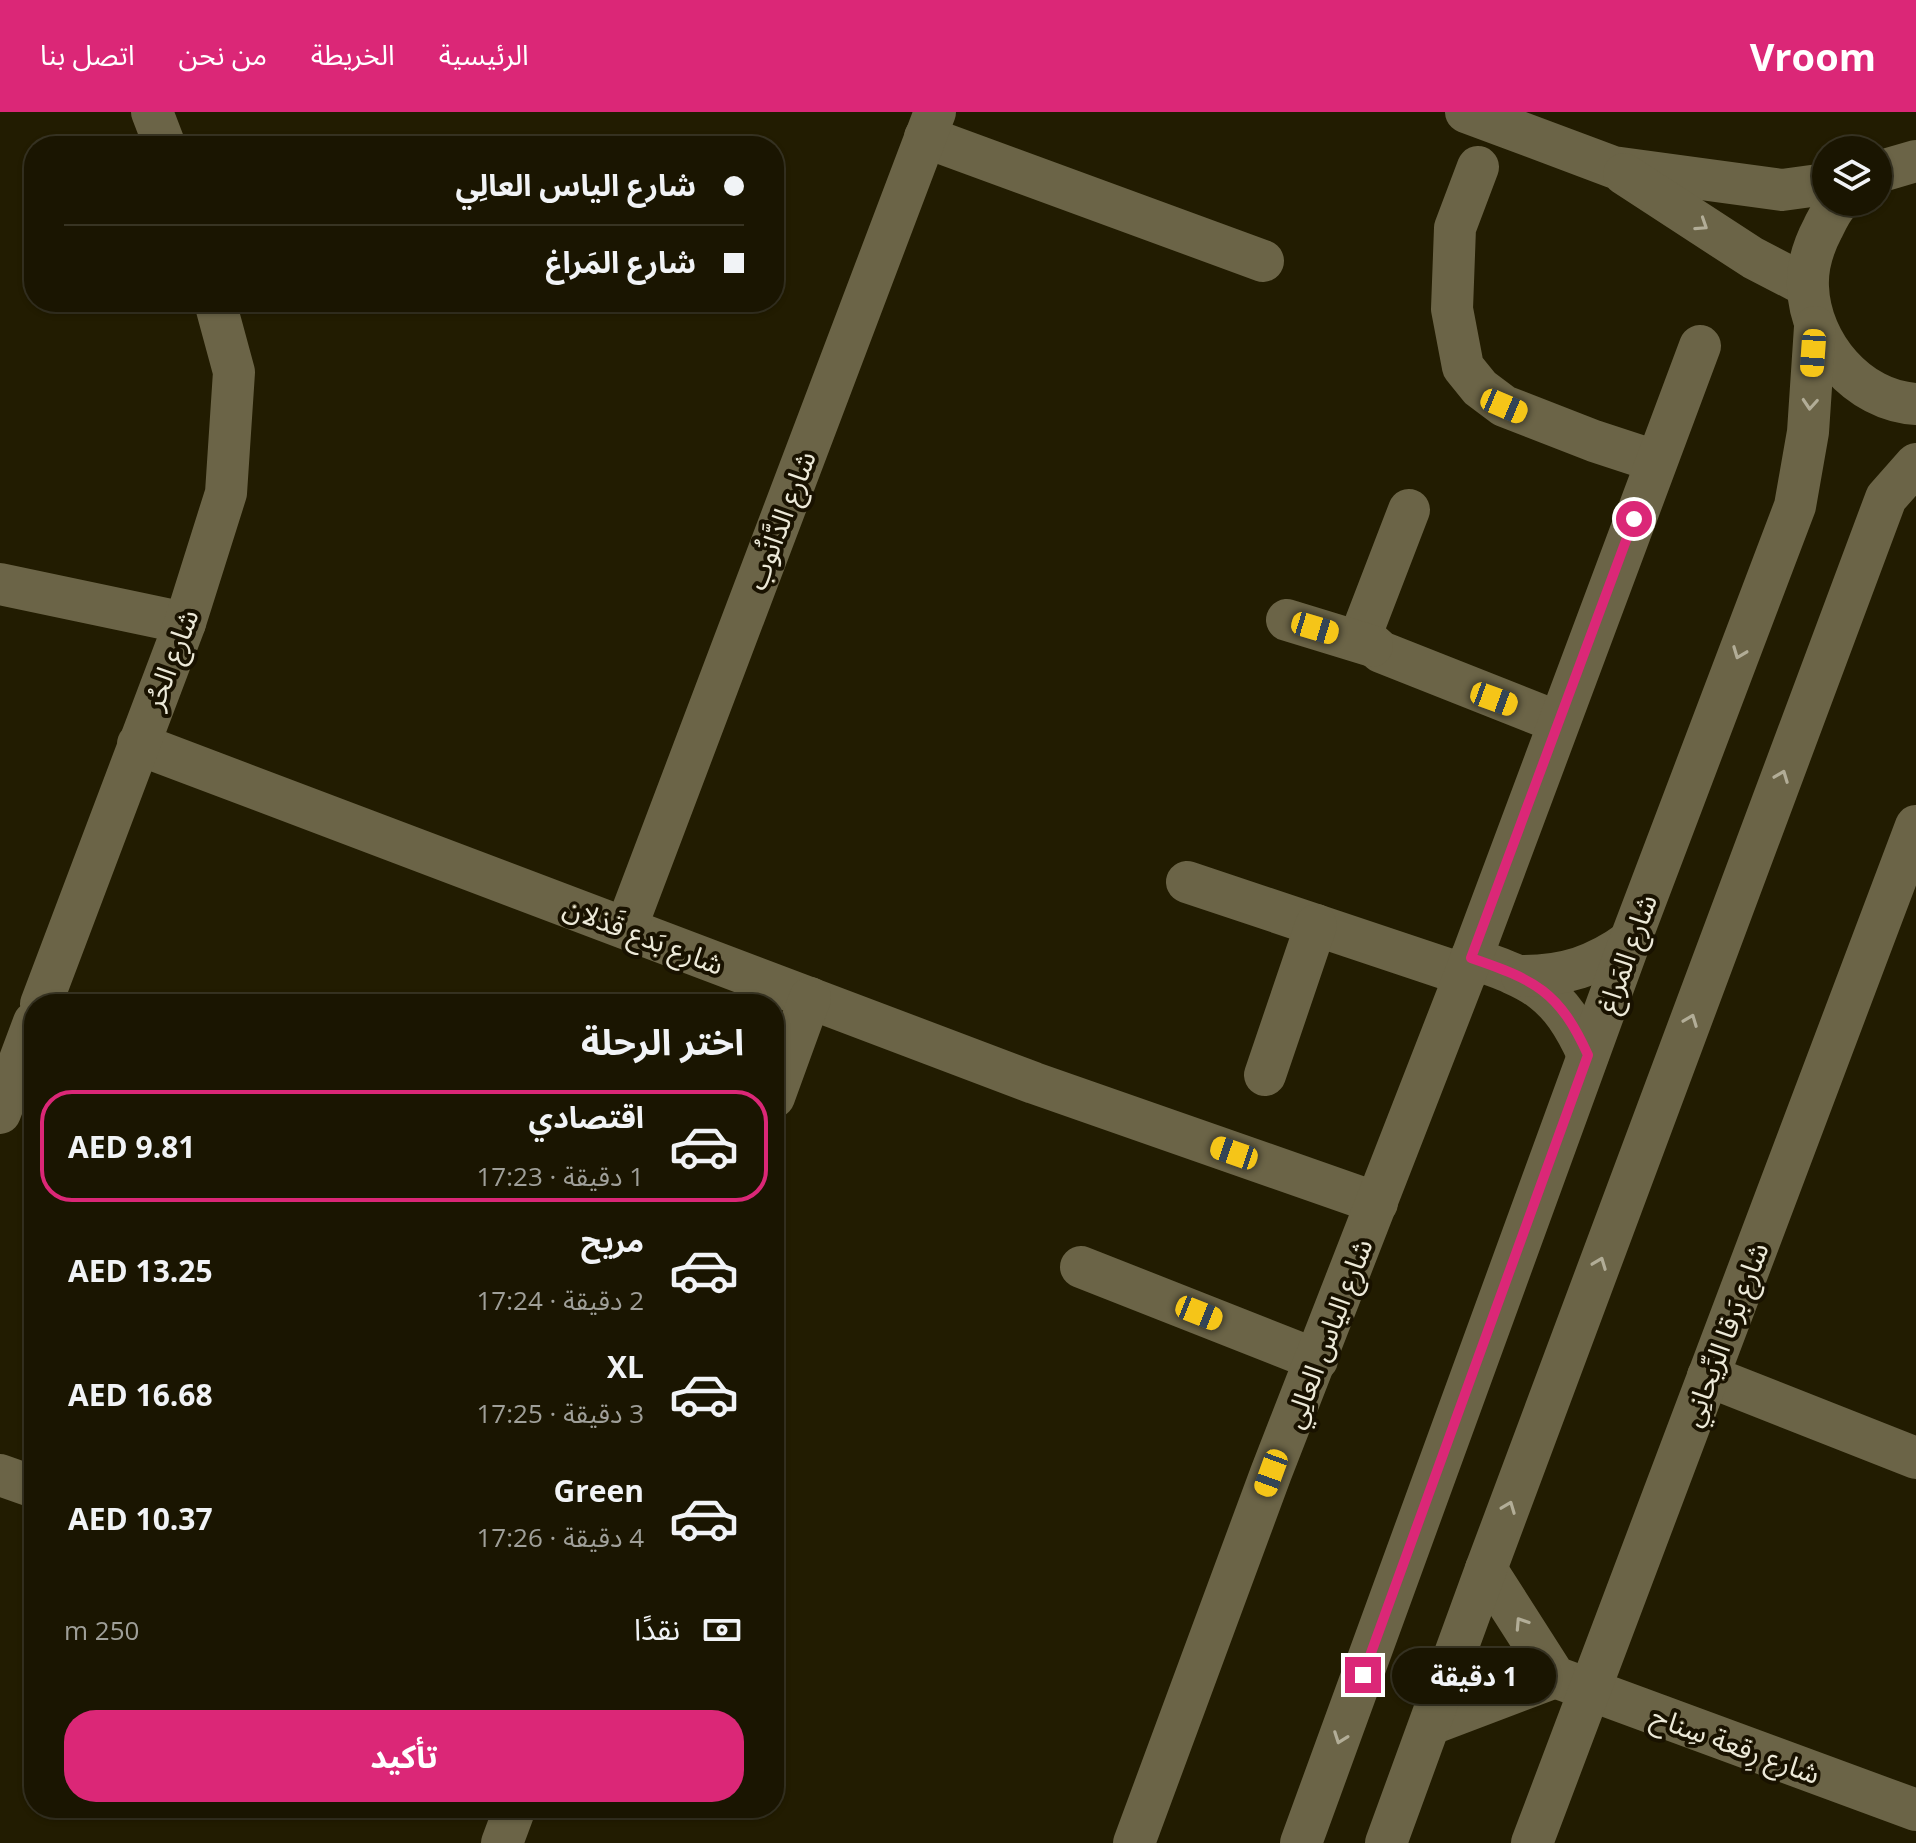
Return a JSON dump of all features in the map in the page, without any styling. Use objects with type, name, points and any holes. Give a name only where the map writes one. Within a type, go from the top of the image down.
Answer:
[{"type":"street","points":[[152,112],[161,136]]},
{"type":"street","points":[[1466,112],[1613,167],[1753,258],[1807,286]]},
{"type":"street","points":[[930,124],[1263,261]]},
{"type":"street","name":"شارع الدَّانُوب","points":[[626,928],[930,124]]},
{"type":"street","points":[[1478,167],[1455,228],[1452,309],[1463,367],[1480,388],[1504,406],[1655,461]]},
{"type":"street","points":[[1613,167],[1782,190],[1812,186]]},
{"type":"street","points":[[1829,216],[1814,246],[1807,286],[1815,327],[1836,362],[1866,388],[1904,403],[1916,404]]},
{"type":"street","name":"شارع الحُر","points":[[45,994],[185,623],[226,493],[234,372],[218,312]]},
{"type":"street","name":"شارع المَراغ","points":[[1301,1843],[1630,941],[1795,506],[1808,432],[1815,327]]},
{"type":"street","name":"شارع الياس العالِي","points":[[1134,1843],[1271,1473],[1468,966],[1700,346]]},
{"type":"street","points":[[1386,1843],[1886,498],[1916,464]]},
{"type":"street","points":[[1409,510],[1364,627],[1364,637],[1381,652],[1558,722]]},
{"type":"street","points":[[0,584],[185,623]]},
{"type":"street","points":[[1287,620],[1372,646]]},
{"type":"street","name":"شارع بَدع قَذلان","points":[[138,744],[1034,1083],[1377,1203]]},
{"type":"street","name":"شارع بَرقا الرِّيحانِي","points":[[1532,1843],[1572,1683],[1708,1376],[1916,826]]},
{"type":"street","points":[[1187,882],[1316,925],[1468,966],[1522,976],[1569,973],[1590,966],[1630,941]]},
{"type":"street","points":[[1265,1075],[1316,925]]},
{"type":"street","points":[[1522,976],[1540,988],[1569,1018],[1588,1055]]},
{"type":"street","points":[[784,1070],[810,998]]},
{"type":"street","points":[[0,1113],[24,1049]]},
{"type":"street","points":[[1081,1267],[1317,1360]]},
{"type":"street","points":[[1708,1376],[1916,1458]]},
{"type":"street","points":[[0,1475],[24,1483]]},
{"type":"street","points":[[1431,1724],[1572,1683],[1486,1569]]},
{"type":"street","name":"شارع رِقعة سِناح","points":[[1572,1683],[1916,1810]]},
{"type":"street","points":[[502,1843],[511,1818]]},
{"type":"route","points":[[1363,1675],[1588,1055],[1569,1018],[1540,988],[1522,976],[1471,958],[1634,519]]}]
